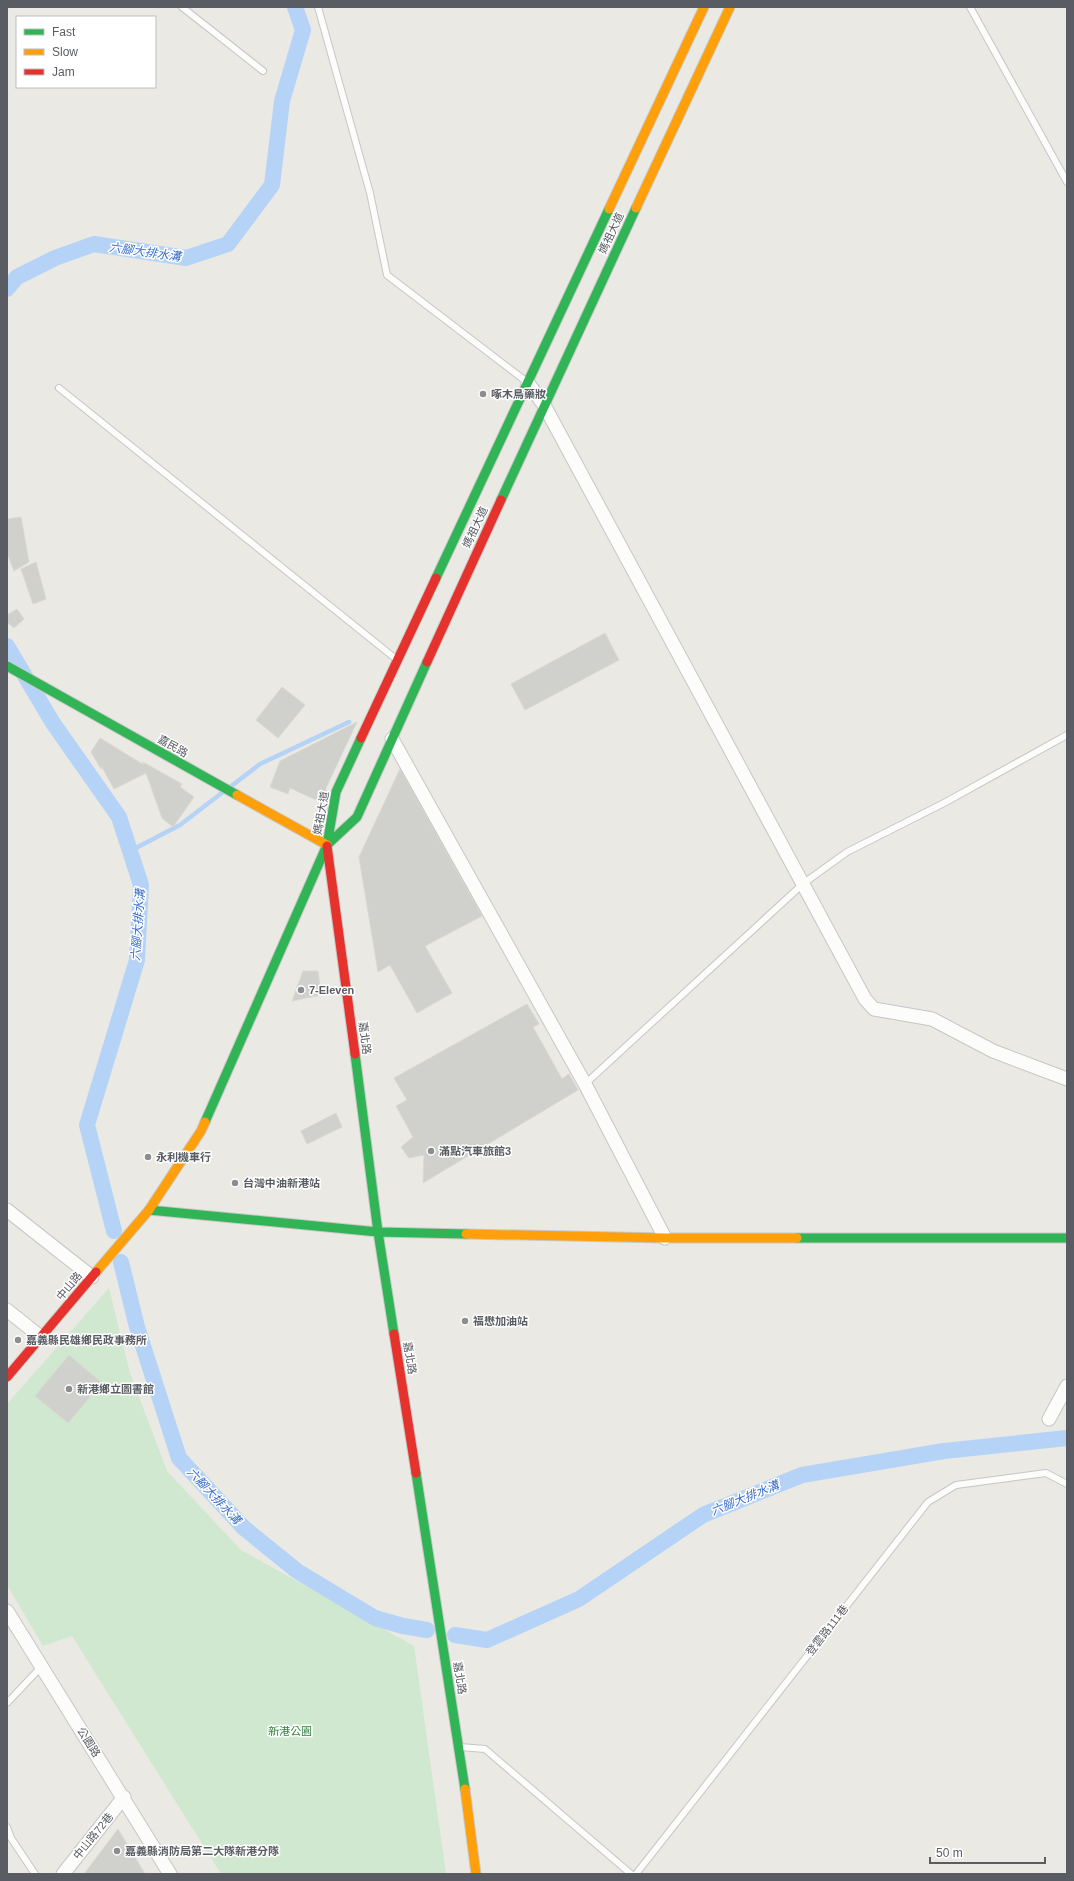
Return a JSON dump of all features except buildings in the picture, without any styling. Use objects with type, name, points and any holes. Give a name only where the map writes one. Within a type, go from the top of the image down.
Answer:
[{"type":"main road","name":"媽祖大道","points":[[327,845],[336,792],[704,7]]},
{"type":"main road","name":"媽祖大道","points":[[327,845],[358,817],[544,405],[730,7]]},
{"type":"main road","name":"嘉民路","points":[[7,666],[327,845]]},
{"type":"main road","name":"中山路","points":[[7,1377],[42,1338],[149,1210],[201,1131],[327,845]]},
{"type":"main road","name":"嘉北路","points":[[327,845],[378,1232],[459,1747],[476,1874]]},
{"type":"main road","points":[[149,1210],[378,1232],[665,1238],[1067,1238]]},
{"type":"street","points":[[528,383],[544,405],[804,883],[865,999],[874,1009],[932,1019],[993,1051],[1067,1078]]},
{"type":"street","points":[[392,739],[585,1084],[665,1238]]},
{"type":"street","points":[[7,1210],[92,1277]]},
{"type":"street","points":[[7,1310],[42,1338]]},
{"type":"street","points":[[1049,1420],[1067,1386]]},
{"type":"street","name":"公園路","points":[[7,1611],[124,1797],[170,1874]]},
{"type":"street","name":"中山路72巷","points":[[63,1874],[124,1797]]},
{"type":"lane","points":[[182,7],[263,71]]},
{"type":"lane","points":[[318,7],[370,192],[387,275],[528,383]]},
{"type":"lane","points":[[970,7],[1067,182]]},
{"type":"lane","points":[[59,388],[397,660]]},
{"type":"lane","points":[[585,1084],[804,883],[847,852],[944,802],[1067,735]]},
{"type":"lane","name":"登雲路111巷","points":[[636,1874],[928,1502],[956,1485],[1046,1473],[1067,1484]]},
{"type":"lane","points":[[7,1703],[42,1666]]},
{"type":"lane","points":[[459,1747],[485,1749],[631,1874]]},
{"type":"lane","points":[[7,1827],[11,1838],[35,1874]]},
{"type":"green space","name":"新港公園","points":[[109,1288],[130,1373],[167,1471],[241,1550],[414,1646],[446,1874],[221,1874],[72,1636],[43,1646],[7,1585],[7,1404]]},
{"type":"waterway","name":"六腳大排水溝","points":[[7,289],[17,277],[55,258],[94,244],[186,258],[228,244],[272,185],[282,101],[303,30],[295,7]]},
{"type":"waterway","name":"六腳大排水溝","points":[[7,646],[53,723],[119,817],[141,885],[137,960],[87,1125],[114,1231]]},
{"type":"waterway","points":[[230,787],[260,764],[349,722]]},
{"type":"waterway","points":[[130,851],[180,825],[223,792]]},
{"type":"waterway","name":"六腳大排水溝","points":[[121,1262],[137,1327],[179,1458],[244,1528],[297,1571],[375,1618],[403,1626],[427,1630]]},
{"type":"waterway","name":"六腳大排水溝","points":[[455,1635],[487,1640],[579,1599],[703,1515],[802,1475],[944,1451],[1067,1438]]},
{"type":"traffic: fast","points":[[501,500],[636,208]]},
{"type":"traffic: fast","points":[[436,578],[609,209]]},
{"type":"traffic: fast","points":[[327,845],[357,817],[427,662]]},
{"type":"traffic: fast","points":[[7,666],[237,795]]},
{"type":"traffic: fast","points":[[205,1122],[327,845],[336,792],[361,738]]},
{"type":"traffic: fast","points":[[355,1054],[378,1232],[394,1334]]},
{"type":"traffic: fast","points":[[149,1210],[378,1232],[466,1234]]},
{"type":"traffic: fast","points":[[797,1238],[1067,1238]]},
{"type":"traffic: fast","points":[[416,1473],[465,1789]]},
{"type":"traffic: slow","points":[[609,209],[704,7]]},
{"type":"traffic: slow","points":[[636,208],[730,7]]},
{"type":"traffic: slow","points":[[237,795],[327,845]]},
{"type":"traffic: slow","points":[[96,1272],[149,1210],[201,1131],[205,1122]]},
{"type":"traffic: slow","points":[[466,1234],[665,1238],[797,1238]]},
{"type":"traffic: slow","points":[[465,1789],[476,1874]]},
{"type":"traffic: jam","points":[[427,662],[501,500]]},
{"type":"traffic: jam","points":[[361,738],[436,578]]},
{"type":"traffic: jam","points":[[327,846],[355,1054]]},
{"type":"traffic: jam","points":[[7,1377],[96,1272]]},
{"type":"traffic: jam","points":[[394,1334],[416,1473]]},
{"type":"place","name":"啄木鳥藥妝","points":[[483,394]]},
{"type":"place","name":"7-Eleven","points":[[301,990]]},
{"type":"place","name":"滿點汽車旅館3","points":[[431,1151]]},
{"type":"place","name":"永利機車行","points":[[148,1157]]},
{"type":"place","name":"台灣中油新港站","points":[[235,1183]]},
{"type":"place","name":"福懋加油站","points":[[465,1321]]},
{"type":"place","name":"嘉義縣民雄鄉民政事務所","points":[[18,1340]]},
{"type":"place","name":"新港鄉立圖書館","points":[[69,1389]]},
{"type":"place","name":"嘉義縣消防局第二大隊新港分隊","points":[[117,1851]]}]
